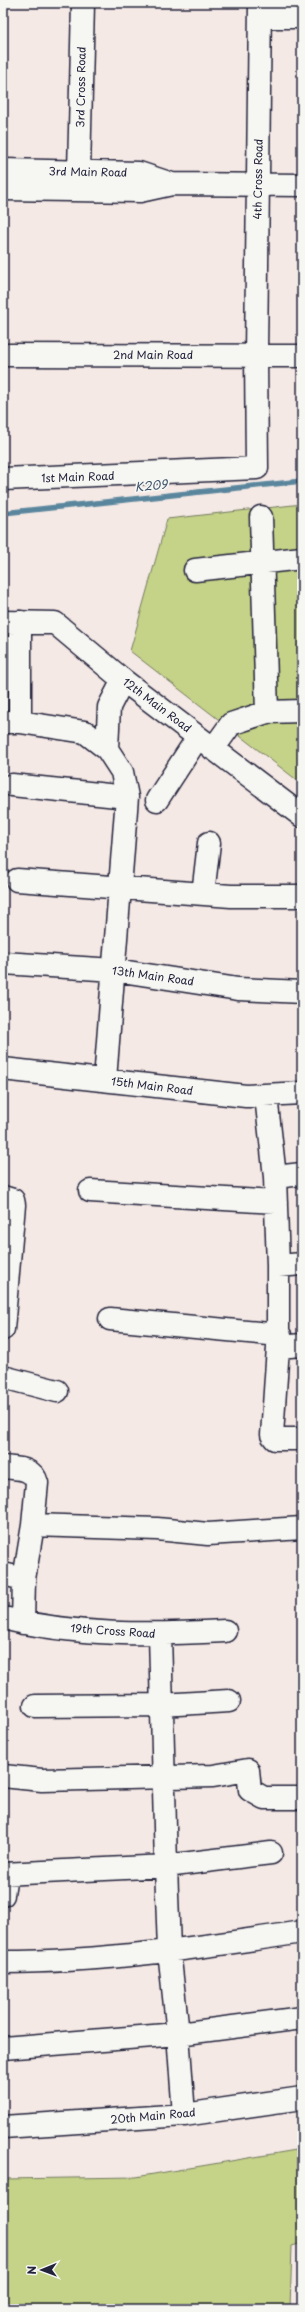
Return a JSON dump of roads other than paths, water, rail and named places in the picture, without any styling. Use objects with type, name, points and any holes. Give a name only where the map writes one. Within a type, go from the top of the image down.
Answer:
[{"type":"street","name":"3rd Cross Road","points":[[79,172],[83,3]]},
{"type":"street","points":[[260,10],[302,17]]},
{"type":"street","name":"4th Cross Road","points":[[256,355],[260,10]]},
{"type":"street","name":"3rd Main Road","points":[[3,170],[139,173],[172,184]]},
{"type":"street","name":"3rd Main Road","points":[[3,189],[140,191],[172,184],[302,185]]},
{"type":"street","name":"2nd Main Road","points":[[3,355],[302,356]]},
{"type":"street","name":"1st Main Road","points":[[3,479],[256,468],[256,355]]},
{"type":"street","points":[[261,517],[267,712]]},
{"type":"street","points":[[195,570],[302,558]]},
{"type":"street","points":[[12,622],[11,722],[85,732],[107,749],[122,772],[127,797],[119,888],[115,970],[105,1080]]},
{"type":"street","name":"12th Main Road","points":[[12,622],[55,623],[123,680],[302,816]]},
{"type":"street","points":[[107,749],[109,708],[123,680]]},
{"type":"street","points":[[157,800],[206,743],[231,724],[267,712],[302,711]]},
{"type":"street","points":[[12,785],[127,797]]},
{"type":"street","points":[[203,894],[209,843]]},
{"type":"street","points":[[17,880],[231,896],[302,896]]},
{"type":"street","name":"13th Main Road","points":[[3,963],[115,970],[238,989],[302,992]]},
{"type":"street","name":"15th Main Road","points":[[3,1069],[246,1096],[302,1093]]},
{"type":"street","points":[[266,1096],[275,1177],[278,1266],[279,1341],[272,1435],[275,1439],[282,1441],[302,1439]]},
{"type":"street","points":[[275,1177],[302,1174]]},
{"type":"street","points":[[90,1191],[276,1202]]},
{"type":"street","points":[[3,1197],[13,1200],[14,1205],[3,1329]]},
{"type":"street","points":[[278,1266],[302,1264]]},
{"type":"street","points":[[110,1319],[302,1345]]},
{"type":"street","points":[[3,1377],[57,1391]]},
{"type":"street","points":[[3,1467],[30,1471],[35,1476],[37,1483],[33,1525],[24,1579],[13,1620]]},
{"type":"street","points":[[33,1525],[157,1529],[208,1534],[302,1528]]},
{"type":"street","points":[[3,1574],[24,1579]]},
{"type":"street","name":"19th Cross Road","points":[[13,1620],[108,1633],[160,1634],[225,1631]]},
{"type":"street","points":[[160,1634],[169,1950],[178,2034],[184,2115]]},
{"type":"street","points":[[35,1706],[161,1705],[229,1701]]},
{"type":"street","points":[[3,1776],[42,1780],[213,1776],[248,1770],[250,1790],[264,1798],[302,1798]]},
{"type":"street","points":[[3,1895],[4,1874],[166,1866],[270,1853]]},
{"type":"street","points":[[3,1962],[57,1962],[169,1950],[302,1932]]},
{"type":"street","points":[[3,2048],[178,2034],[302,2018]]},
{"type":"street","name":"20th Main Road","points":[[3,2127],[184,2115],[302,2098]]},
{"type":"waterway","name":"K209","points":[[3,513],[302,481]]}]
